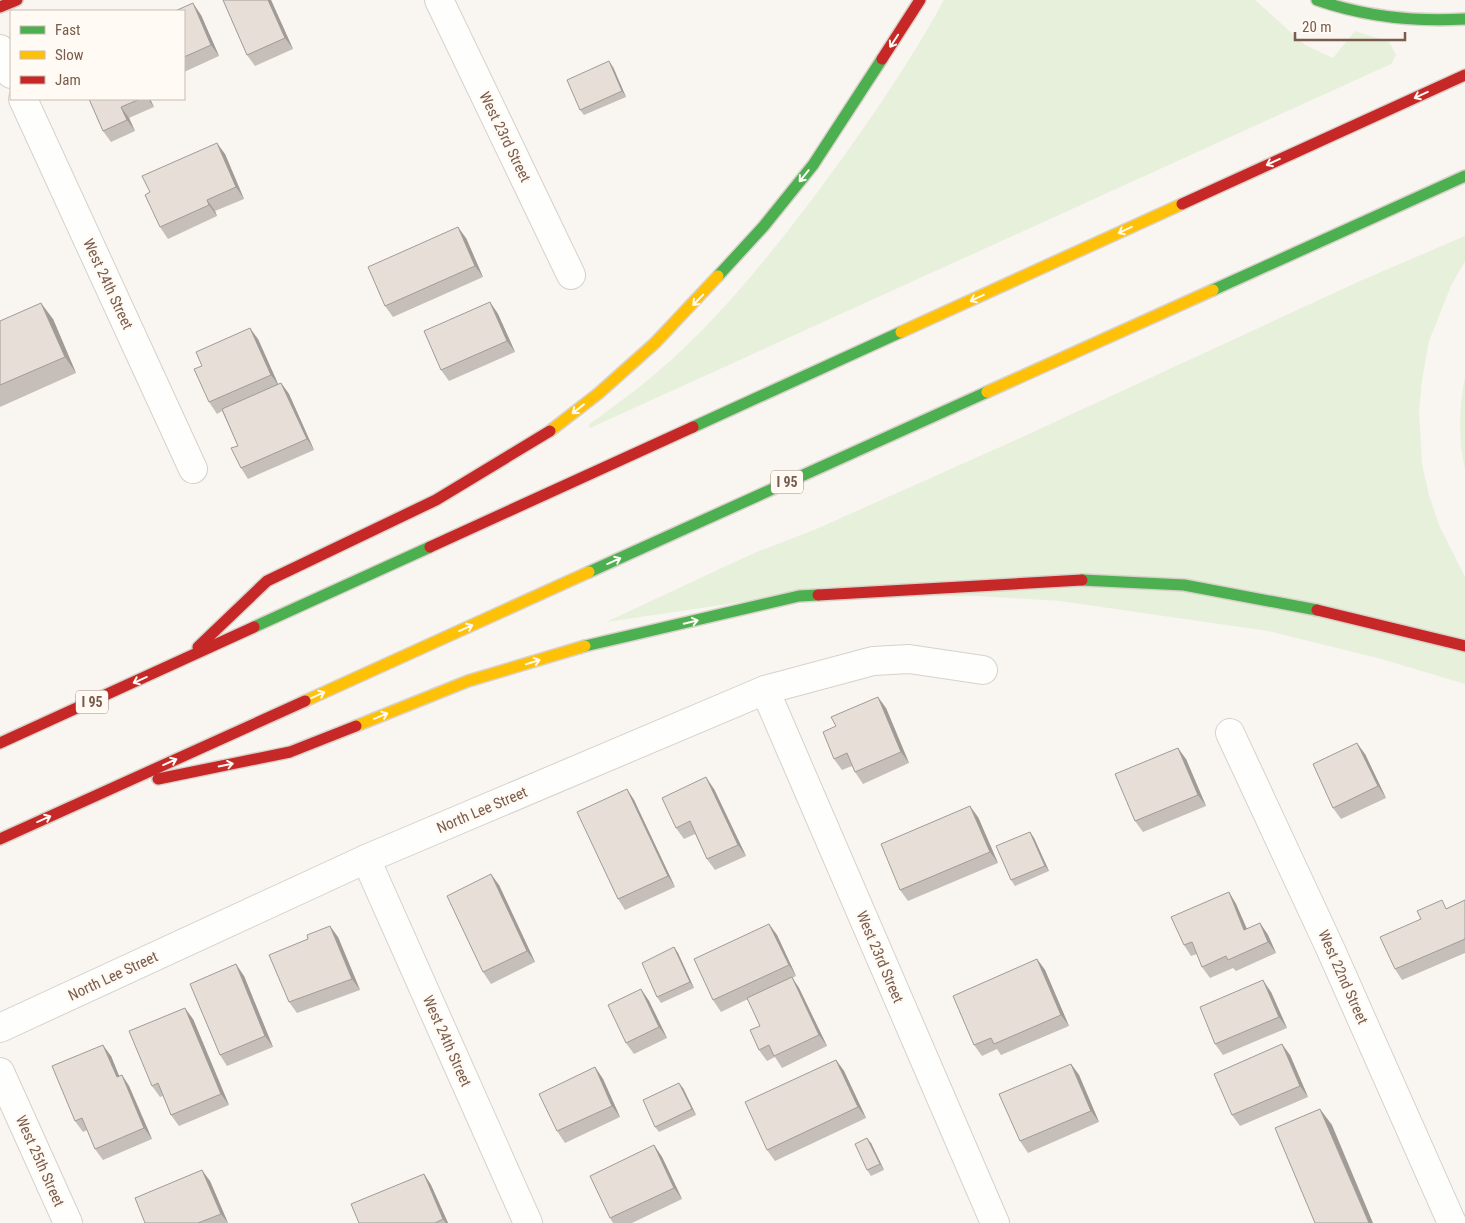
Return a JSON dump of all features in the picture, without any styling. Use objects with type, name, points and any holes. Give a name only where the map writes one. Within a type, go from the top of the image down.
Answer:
[{"type":"main road","points":[[0,7],[17,0]]},
{"type":"main road","points":[[184,660],[267,580],[436,500],[540,439],[599,393],[656,344],[757,234],[813,166],[920,0]]},
{"type":"main road","points":[[1317,0],[1341,9],[1382,18],[1416,21],[1465,19]]},
{"type":"main road","name":"I 95","points":[[0,743],[1465,74]]},
{"type":"main road","name":"I 95","points":[[0,839],[1465,176]]},
{"type":"main road","points":[[110,789],[290,752],[468,681],[581,647],[799,596],[1087,580],[1184,585],[1325,611],[1465,646]]},
{"type":"street","name":"West 23rd Street","points":[[439,0],[571,275]]},
{"type":"street","points":[[0,49],[10,72]]},
{"type":"street","name":"West 24th Street","points":[[23,100],[193,469]]},
{"type":"street","name":"North Lee Street","points":[[0,1028],[366,859],[765,690],[873,661],[909,659],[983,670]]},
{"type":"street","name":"West 23rd Street","points":[[765,690],[996,1223]]},
{"type":"street","name":"West 22nd Street","points":[[1230,733],[1330,948],[1452,1223]]},
{"type":"street","name":"West 24th Street","points":[[366,859],[528,1223]]},
{"type":"street","name":"West 25th Street","points":[[0,1072],[68,1223]]},
{"type":"green space","points":[[944,0],[1255,0],[1305,45],[1333,58],[1355,31],[1389,42],[1396,55],[1391,64],[590,428],[589,425],[591,423],[646,381],[700,332],[764,261],[822,186],[870,118],[901,72]]},
{"type":"green space","points":[[1465,236],[1465,261],[1451,286],[1429,341],[1419,411],[1422,464],[1429,495],[1439,525],[1465,577],[1465,684],[1378,658],[1268,631],[1060,601],[978,596],[776,597],[606,622],[754,553],[814,530],[1018,439],[1360,281]]},
{"type":"green space","points":[[1465,377],[1465,469],[1460,423]]},
{"type":"building","points":[[223,0],[268,0],[285,38],[247,55]]},
{"type":"building","points":[[193,3],[211,45],[185,57],[185,10],[177,10]]},
{"type":"building","points":[[609,61],[622,91],[580,110],[567,80]]},
{"type":"building","points":[[89,100],[138,100],[121,107],[127,120],[103,131]]},
{"type":"building","points":[[217,143],[236,187],[207,200],[209,205],[160,227],[145,195],[150,192],[142,176]]},
{"type":"building","points":[[458,227],[475,266],[385,306],[368,267]]},
{"type":"building","points":[[490,302],[507,341],[441,370],[424,331]]},
{"type":"building","points":[[41,303],[65,357],[0,385],[0,321]]},
{"type":"building","points":[[250,328],[271,375],[209,402],[194,369],[202,366],[196,352]]},
{"type":"building","points":[[281,383],[307,439],[241,468],[231,448],[238,446],[222,409]]},
{"type":"building","points":[[878,697],[901,752],[855,772],[847,753],[834,759],[823,732],[836,726],[831,717]]},
{"type":"building","points":[[1357,743],[1378,786],[1333,808],[1313,764]]},
{"type":"building","points":[[1178,748],[1198,795],[1135,821],[1115,774]]},
{"type":"building","points":[[706,777],[738,845],[707,859],[690,821],[676,828],[662,798]]},
{"type":"building","points":[[627,789],[668,876],[618,899],[577,812]]},
{"type":"building","points":[[970,806],[990,852],[900,890],[881,844]]},
{"type":"building","points":[[1030,832],[1045,866],[1011,880],[996,846]]},
{"type":"building","points":[[491,874],[527,951],[483,972],[447,896]]},
{"type":"building","points":[[1229,892],[1244,930],[1260,923],[1268,942],[1228,960],[1226,956],[1202,967],[1192,942],[1184,945],[1171,917]]},
{"type":"building","points":[[1442,900],[1446,909],[1465,900],[1465,939],[1395,969],[1380,937],[1421,919],[1417,911]]},
{"type":"building","points":[[769,924],[789,965],[713,1000],[694,959]]},
{"type":"building","points":[[330,926],[352,979],[289,1002],[269,955],[308,939],[307,935]]},
{"type":"building","points":[[674,947],[690,982],[657,997],[642,963]]},
{"type":"building","points":[[1037,959],[1061,1015],[994,1044],[991,1038],[974,1045],[953,996]]},
{"type":"building","points":[[236,964],[265,1036],[220,1055],[190,984]]},
{"type":"building","points":[[792,977],[819,1035],[774,1056],[769,1045],[759,1050],[750,1030],[760,1026],[747,998]]},
{"type":"building","points":[[1263,980],[1279,1017],[1215,1044],[1200,1007]]},
{"type":"building","points":[[641,989],[659,1027],[626,1043],[608,1005]]},
{"type":"building","points":[[185,1008],[221,1094],[171,1115],[158,1083],[152,1086],[129,1031]]},
{"type":"building","points":[[1282,1044],[1300,1086],[1232,1115],[1214,1074]]},
{"type":"building","points":[[103,1045],[117,1077],[122,1075],[144,1128],[95,1149],[82,1118],[75,1121],[52,1066]]},
{"type":"building","points":[[836,1060],[858,1107],[767,1150],[745,1102]]},
{"type":"building","points":[[1071,1064],[1091,1111],[1020,1141],[999,1094]]},
{"type":"building","points":[[595,1067],[612,1106],[557,1131],[539,1094]]},
{"type":"building","points":[[679,1083],[692,1109],[655,1127],[643,1100]]},
{"type":"building","points":[[1320,1109],[1369,1223],[1315,1223],[1275,1128]]},
{"type":"building","points":[[867,1138],[880,1164],[867,1170],[855,1144]]},
{"type":"building","points":[[654,1145],[674,1188],[610,1218],[590,1176]]},
{"type":"building","points":[[202,1170],[221,1214],[198,1223],[145,1223],[135,1198]]},
{"type":"building","points":[[424,1174],[443,1219],[435,1223],[359,1223],[351,1204]]},
{"type":"traffic: fast","points":[[1317,0],[1354,11],[1390,17],[1427,20],[1465,19]]},
{"type":"traffic: fast","points":[[718,276],[763,227],[813,165],[882,59]]},
{"type":"traffic: fast","points":[[1213,290],[1465,176]]},
{"type":"traffic: fast","points":[[693,427],[901,332]]},
{"type":"traffic: fast","points":[[589,572],[987,392]]},
{"type":"traffic: fast","points":[[254,627],[430,547]]},
{"type":"traffic: fast","points":[[1082,580],[1184,585],[1317,610]]},
{"type":"traffic: fast","points":[[585,646],[799,596],[818,595]]},
{"type":"traffic: slow","points":[[901,332],[1182,204]]},
{"type":"traffic: slow","points":[[550,431],[599,393],[655,343],[718,276]]},
{"type":"traffic: slow","points":[[987,392],[1213,290]]},
{"type":"traffic: slow","points":[[305,701],[589,572]]},
{"type":"traffic: slow","points":[[356,726],[468,681],[585,646]]},
{"type":"traffic: jam","points":[[0,7],[17,0]]},
{"type":"traffic: jam","points":[[882,59],[920,0]]},
{"type":"traffic: jam","points":[[1182,204],[1465,75]]},
{"type":"traffic: jam","points":[[430,547],[693,427]]},
{"type":"traffic: jam","points":[[198,647],[267,581],[436,500],[550,431]]},
{"type":"traffic: jam","points":[[818,595],[1082,580]]},
{"type":"traffic: jam","points":[[1317,610],[1465,646]]},
{"type":"traffic: jam","points":[[0,743],[254,627]]},
{"type":"traffic: jam","points":[[0,839],[305,701]]},
{"type":"traffic: jam","points":[[158,779],[290,752],[356,726]]}]
